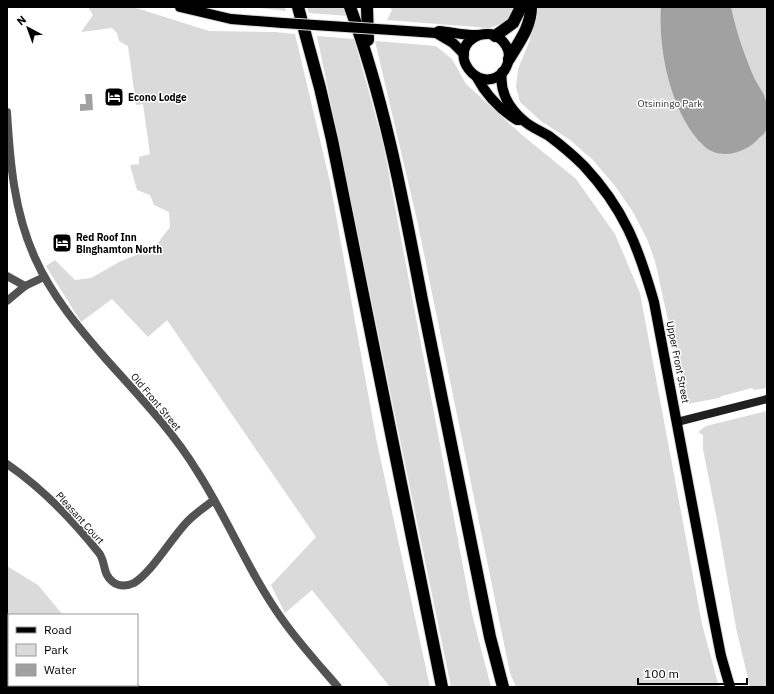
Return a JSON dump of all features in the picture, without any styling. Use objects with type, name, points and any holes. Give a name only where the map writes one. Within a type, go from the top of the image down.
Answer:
[{"type":"highway","points":[[298,7],[311,52],[332,140],[442,687]]},
{"type":"highway","points":[[350,7],[361,36],[398,177],[490,638],[503,687]]},
{"type":"highway","points":[[367,7],[369,65]]},
{"type":"highway","points":[[496,36],[513,23],[521,7]]},
{"type":"highway","points":[[509,59],[527,28],[531,17],[531,7]]},
{"type":"main road","name":"Upper Front Street","points":[[180,7],[231,19],[436,33],[439,31],[479,35],[488,34],[496,36]]},
{"type":"main road","name":"Upper Front Street","points":[[436,33],[453,43],[464,54],[467,67],[476,76],[487,93],[499,107],[517,120],[523,120]]},
{"type":"main road","points":[[464,54],[468,42],[479,35]]},
{"type":"main road","points":[[476,76],[491,78],[502,72],[506,66],[509,59],[506,46],[500,38],[496,36]]},
{"type":"main road","name":"Upper Front Street","points":[[502,72],[501,84],[511,107],[523,120],[560,144],[597,180],[614,203],[631,233],[644,265],[654,302],[721,656],[730,687]]},
{"type":"main road","points":[[677,422],[767,399]]},
{"type":"street","name":"Old Front Street","points":[[7,112],[14,183],[20,214],[30,245],[44,277],[71,317],[179,444],[214,500],[282,620],[313,659],[338,687]]},
{"type":"street","points":[[7,276],[25,286]]},
{"type":"street","points":[[7,301],[25,286],[44,277]]},
{"type":"street","name":"Pleasant Court","points":[[7,464],[42,490],[54,502],[100,555],[105,573],[114,583],[121,586],[134,583],[146,572],[186,522],[214,500]]},
{"type":"green space","points":[[88,7],[133,7],[209,31],[275,32],[295,34],[330,182],[376,438],[430,687],[390,687],[312,590],[285,613],[271,585],[316,537],[167,320],[148,337],[112,299],[81,322],[46,266],[55,260],[75,280],[91,278],[121,261],[154,248],[170,227],[169,212],[154,205],[150,195],[137,190],[130,165],[139,164],[139,157],[150,154],[143,104],[136,105],[128,46],[119,41],[117,33],[112,28],[81,32],[93,15]]},
{"type":"green space","points":[[251,7],[285,7],[286,11]]},
{"type":"green space","points":[[307,7],[344,7],[348,16],[309,13]]},
{"type":"green space","points":[[389,7],[516,7],[516,10],[506,22],[489,28],[387,20],[392,10]]},
{"type":"green space","name":"Otsiningo Park","points":[[534,7],[767,7],[767,388],[754,390],[752,388],[719,398],[687,404],[685,397],[682,395],[683,388],[655,261],[647,239],[633,212],[615,186],[593,160],[570,140],[541,121],[520,102],[516,87],[518,69],[530,40]]},
{"type":"green space","points":[[317,36],[354,39],[383,143],[472,614],[491,687],[451,687]]},
{"type":"green space","points":[[375,41],[436,46],[452,59],[466,84],[521,134],[576,179],[615,234],[640,293],[702,624],[719,687],[516,687],[510,673],[417,220]]},
{"type":"green space","points":[[767,411],[767,687],[750,687],[736,628],[703,449],[703,435],[698,432],[706,426]]},
{"type":"green space","points":[[7,566],[38,585],[62,614],[8,614],[8,686],[138,686],[138,684],[143,687],[7,687]]},
{"type":"water","points":[[661,7],[731,7],[737,33],[754,78],[765,98],[766,103],[767,128],[755,143],[741,151],[725,154],[718,153],[710,151],[693,133],[675,100],[669,81],[662,42]]},
{"type":"water","points":[[85,94],[92,94],[93,110],[80,111],[80,104],[86,104]]},
{"type":"place","name":"Econo Lodge","points":[[114,97]]},
{"type":"place","name":"Red Roof Inn Binghamton North","points":[[62,243]]}]
